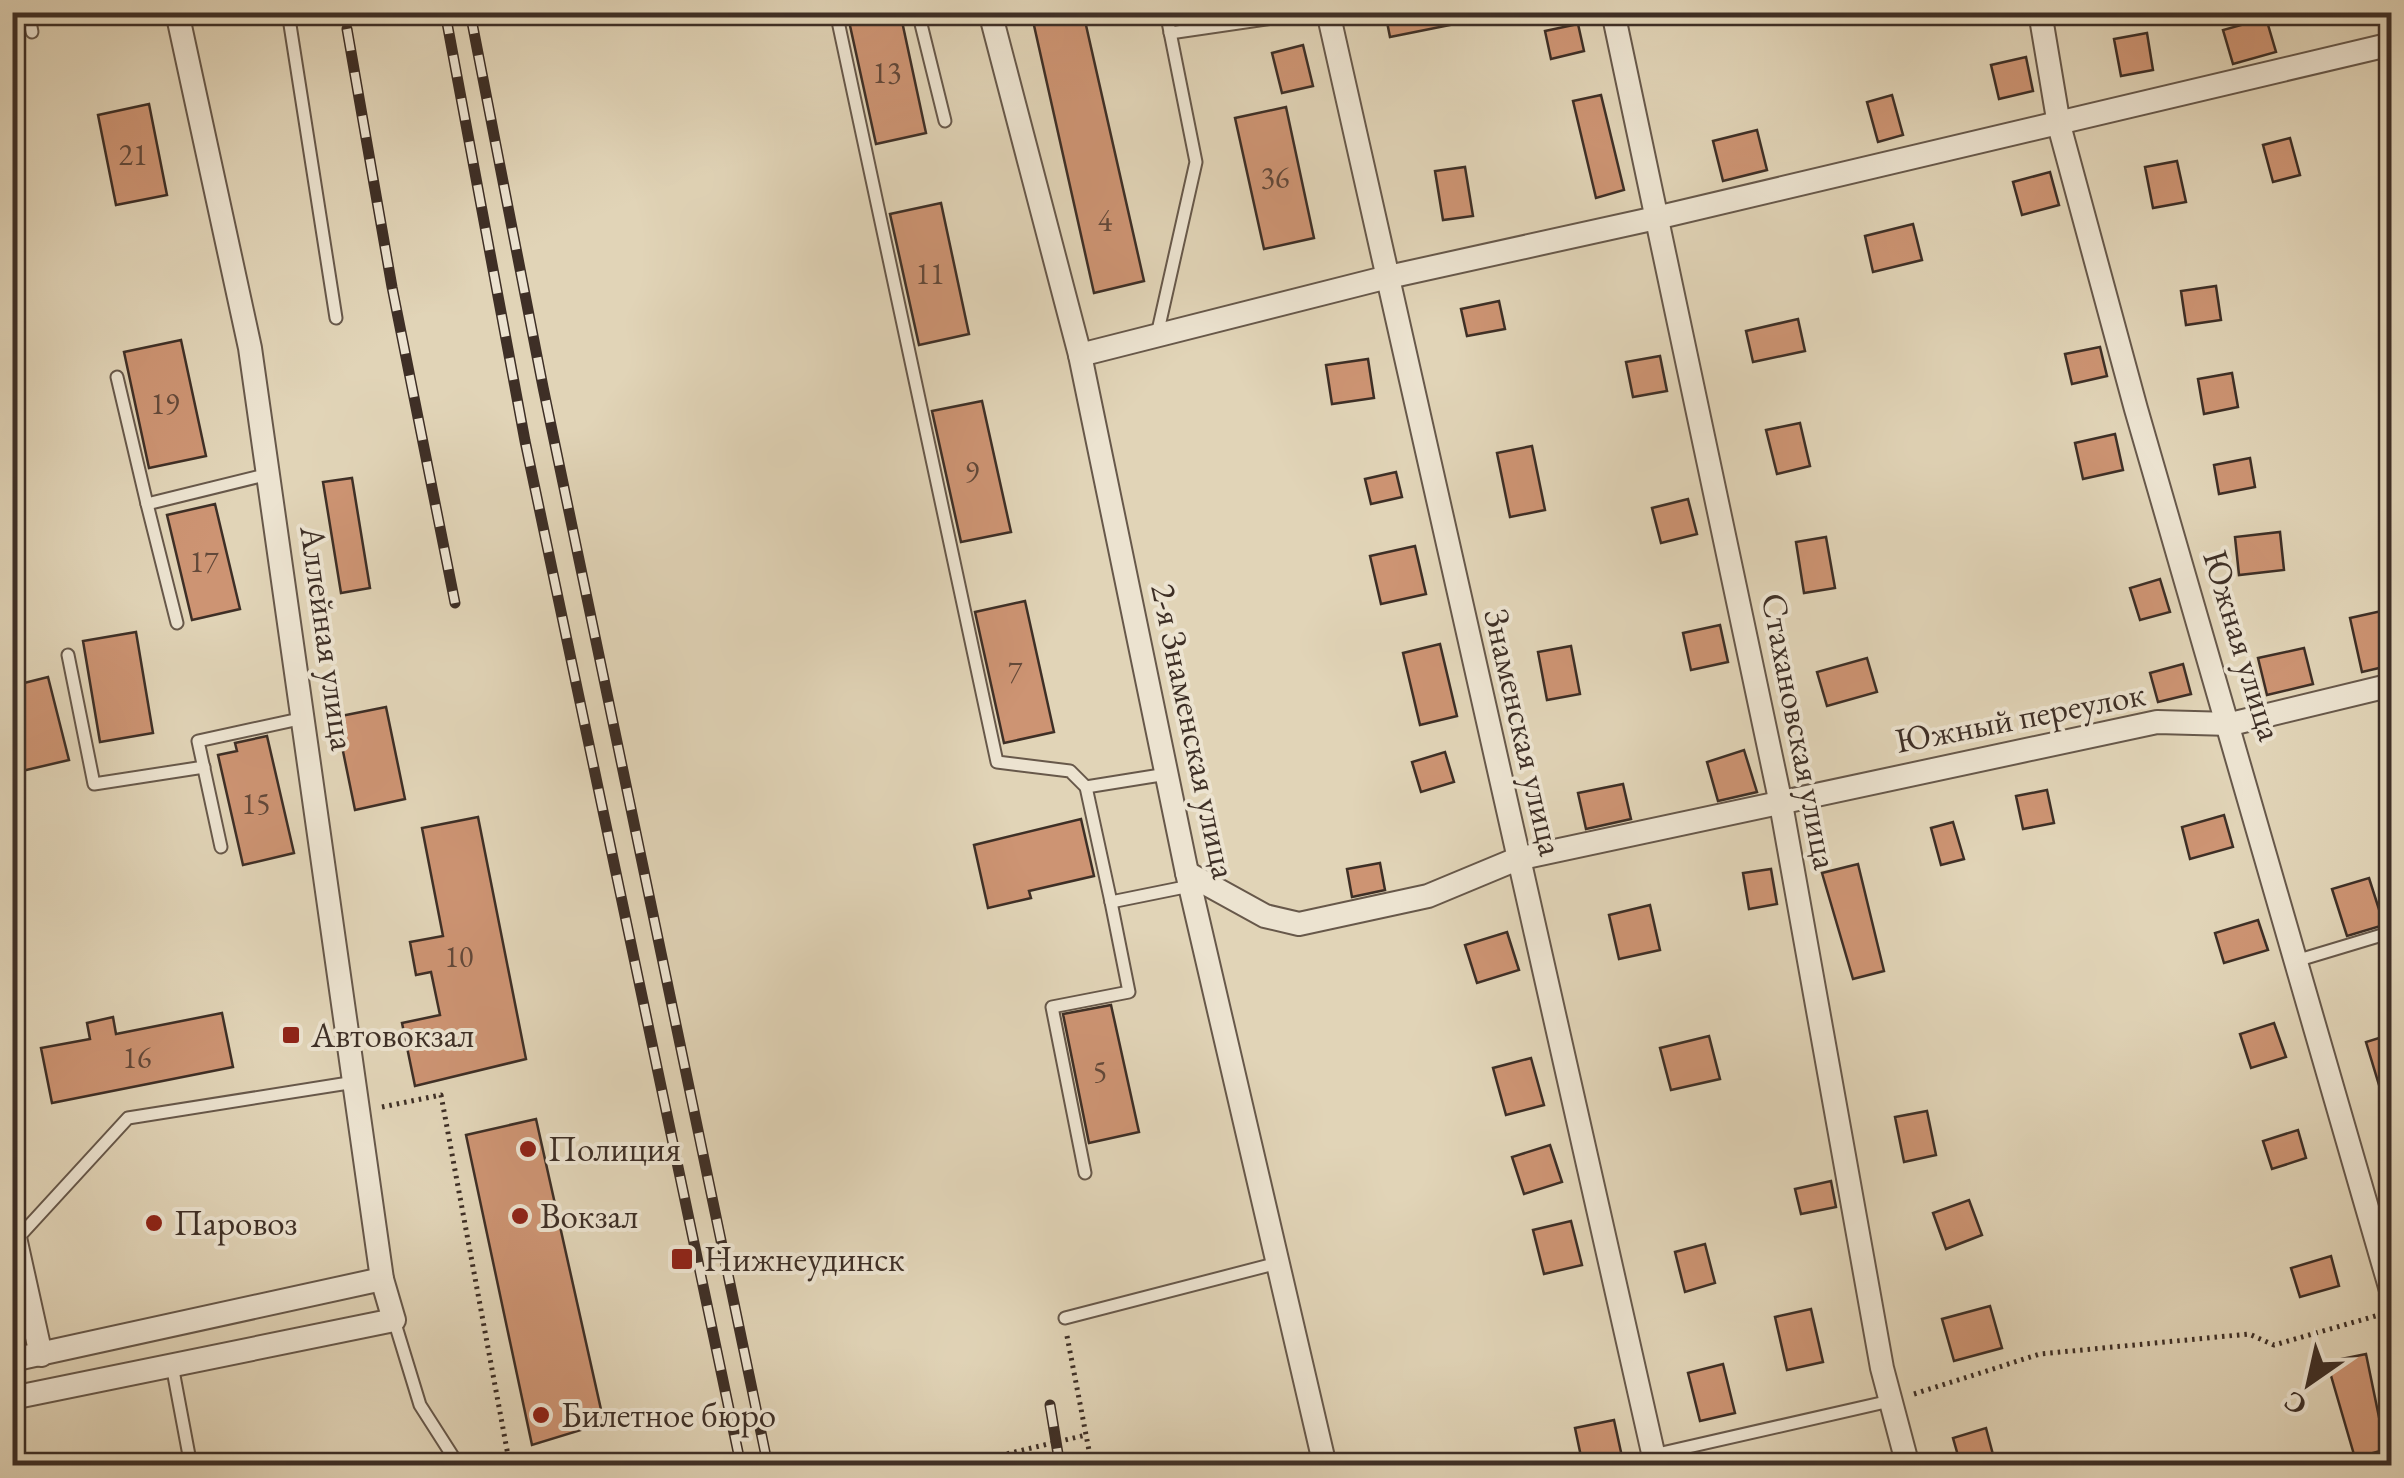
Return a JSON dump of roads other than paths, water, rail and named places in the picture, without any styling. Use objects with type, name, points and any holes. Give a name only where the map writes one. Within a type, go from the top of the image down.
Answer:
[{"type":"street","name":"Аллейная улица","points":[[177,12],[250,348],[382,1279],[394,1320]]},
{"type":"street","name":"2-я Знаменская улица","points":[[990,12],[1080,355],[1188,880],[1325,1466]]},
{"type":"street","name":"Знаменская улица","points":[[1328,12],[1384,278],[1654,1460]]},
{"type":"street","name":"Стахановская улица","points":[[1613,12],[1781,804],[1890,1402],[1908,1466]]},
{"type":"street","name":"Южная улица","points":[[2040,12],[2058,124],[2136,409],[2299,960],[2392,1294]]},
{"type":"street","points":[[1080,355],[1156,339],[1384,278],[1656,218],[2392,44]]},
{"type":"street","name":"Южный переулок","points":[[1188,880],[1265,916],[1299,924],[1428,896],[1517,859],[2157,722],[2230,724],[2392,685]]},
{"type":"street","points":[[14,1232],[41,1355]]},
{"type":"street","points":[[12,1360],[382,1279]]},
{"type":"street","points":[[12,1398],[394,1320]]},
{"type":"lane","points":[[28,12],[32,32]]},
{"type":"lane","points":[[288,12],[336,318]]},
{"type":"lane","points":[[836,12],[997,762],[1070,771],[1086,788],[1129,992],[1052,1007],[1085,1173]]},
{"type":"lane","points":[[918,12],[946,122]]},
{"type":"lane","points":[[1156,339],[1196,162],[1166,12]]},
{"type":"lane","points":[[1170,33],[1314,12]]},
{"type":"lane","points":[[117,377],[177,623]]},
{"type":"lane","points":[[148,504],[268,474]]},
{"type":"lane","points":[[68,655],[94,784],[204,767]]},
{"type":"lane","points":[[221,847],[198,740],[304,718]]},
{"type":"lane","points":[[1086,788],[1166,774]]},
{"type":"lane","points":[[1110,902],[1188,880]]},
{"type":"lane","points":[[2299,960],[2392,932]]},
{"type":"lane","points":[[14,1232],[128,1118],[356,1082]]},
{"type":"lane","points":[[1065,1318],[1278,1264]]},
{"type":"lane","points":[[394,1320],[420,1405],[459,1466]]},
{"type":"lane","points":[[172,1365],[191,1466]]},
{"type":"lane","points":[[1654,1460],[1890,1402]]},
{"type":"railway","points":[[445,12],[525,441],[741,1466]]},
{"type":"railway","points":[[470,12],[543,387],[768,1466]]},
{"type":"railway","points":[[347,29],[392,287],[455,603]]},
{"type":"railway","points":[[1050,1405],[1060,1466]]},
{"type":"place","name":"Автовокзал","points":[[291,1035]]},
{"type":"place","name":"Полиция","points":[[528,1149]]},
{"type":"place","name":"Вокзал","points":[[520,1216]]},
{"type":"place","name":"Паровоз","points":[[154,1223]]},
{"type":"place","name":"Нижнеудинск","points":[[682,1259]]},
{"type":"place","name":"Билетное бюро","points":[[541,1415]]}]
